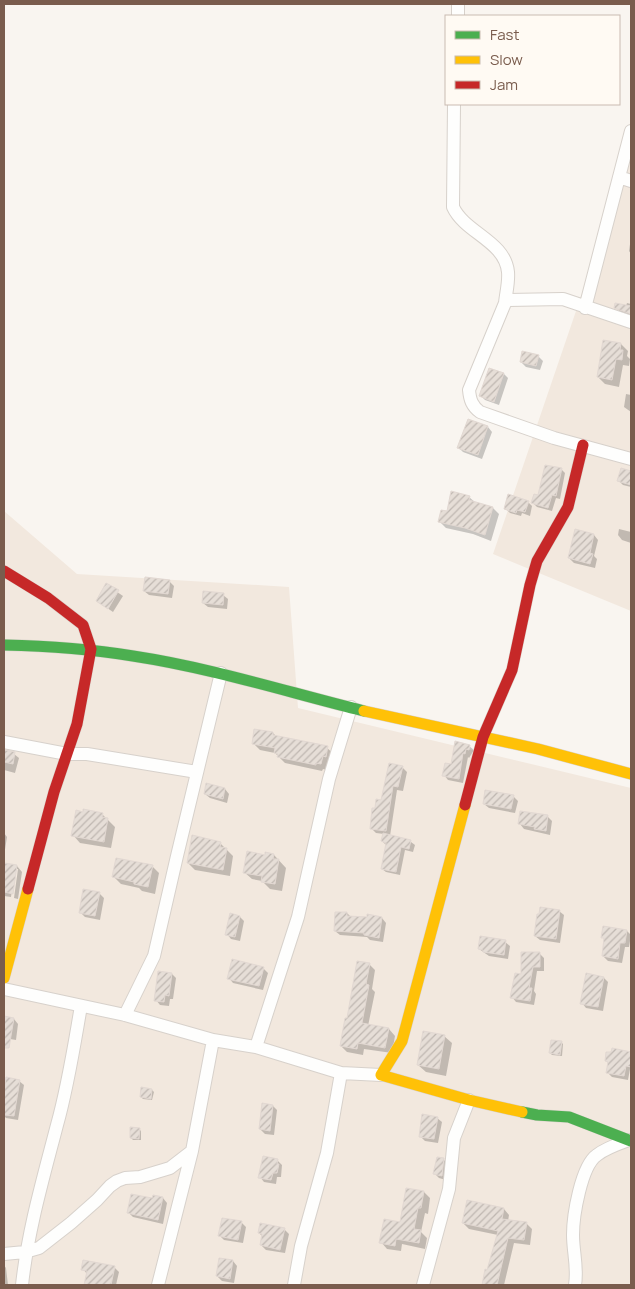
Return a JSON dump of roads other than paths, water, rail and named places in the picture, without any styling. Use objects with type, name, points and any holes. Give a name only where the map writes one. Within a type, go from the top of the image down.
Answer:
[{"type":"street","points":[[454,105],[453,206],[461,220],[494,247],[503,257],[509,274],[505,303],[469,390],[474,407],[480,412],[554,438],[631,459]]},
{"type":"street","points":[[585,308],[625,179],[631,131]]},
{"type":"street","points":[[505,303],[508,300],[563,299],[631,322]]},
{"type":"street","points":[[382,1075],[402,1041],[483,737],[512,670],[537,562],[568,507],[583,446]]},
{"type":"street","points":[[4,571],[48,598],[83,625],[91,649],[77,724],[54,792],[4,978]]},
{"type":"street","points":[[4,645],[91,649],[221,673],[351,707],[527,746],[631,774]]},
{"type":"street","points":[[125,1015],[154,956],[221,673]]},
{"type":"street","points":[[256,1047],[298,917],[329,779],[351,707]]},
{"type":"street","points":[[4,742],[67,754],[87,754],[197,772]]},
{"type":"street","points":[[4,990],[125,1015],[213,1040],[256,1047],[341,1073],[382,1075],[469,1100],[537,1115],[569,1117],[630,1141]]},
{"type":"street","points":[[22,1285],[25,1252],[39,1190],[58,1124],[81,1006]]},
{"type":"street","points":[[158,1285],[192,1151],[213,1040]]},
{"type":"street","points":[[294,1285],[301,1246],[327,1153],[341,1073]]},
{"type":"street","points":[[423,1285],[448,1189],[454,1138],[469,1100]]},
{"type":"street","points":[[575,1285],[576,1272],[573,1235],[579,1191],[590,1161],[596,1155],[630,1141]]},
{"type":"street","points":[[4,1254],[25,1252],[39,1248],[71,1223],[117,1181],[125,1178],[140,1177],[170,1168],[192,1151]]}]
